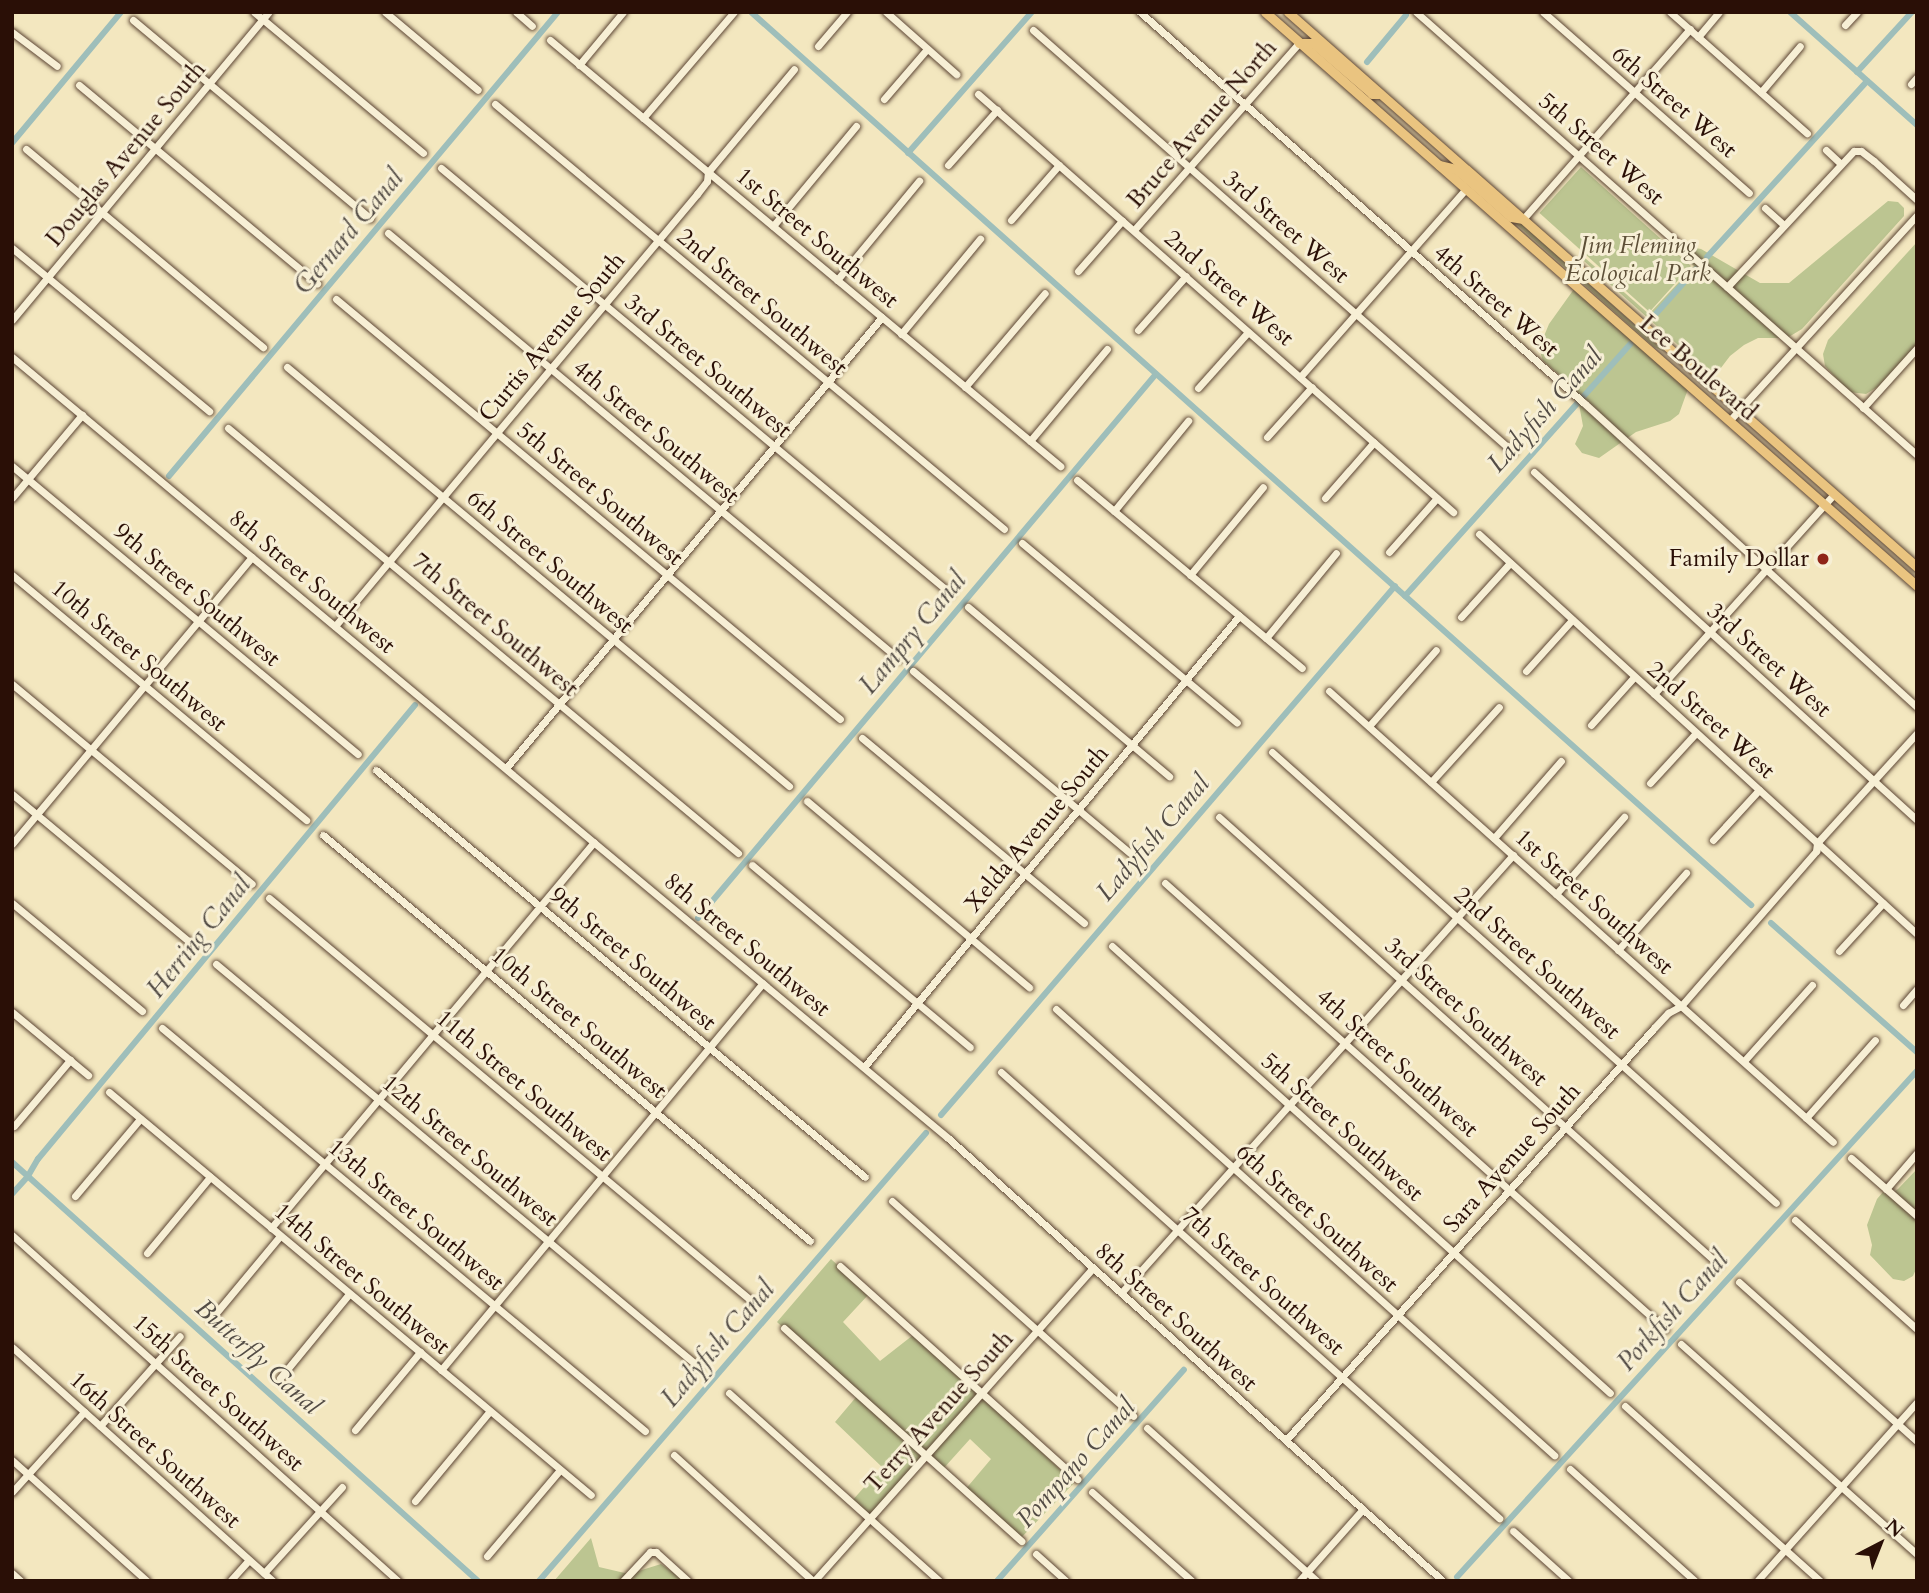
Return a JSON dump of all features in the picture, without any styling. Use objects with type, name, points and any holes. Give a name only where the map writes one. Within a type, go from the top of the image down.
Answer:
[{"type":"main road","name":"Lee Boulevard","points":[[1265,12],[1917,586]]},
{"type":"main road","name":"Lee Boulevard","points":[[1288,12],[1917,567]]},
{"type":"main road","points":[[1299,43],[1312,43],[1372,94],[1380,94]]},
{"type":"main road","points":[[1438,165],[1456,169],[1511,217],[1523,219]]},
{"type":"street","points":[[254,12],[423,153]]},
{"type":"street","name":"Douglas Avenue South","points":[[12,320],[269,12]]},
{"type":"street","points":[[385,12],[478,90]]},
{"type":"street","points":[[516,12],[532,26]]},
{"type":"street","points":[[579,65],[624,12]]},
{"type":"street","points":[[643,118],[734,12]]},
{"type":"street","points":[[818,46],[848,12]]},
{"type":"street","points":[[886,12],[956,74]]},
{"type":"street","name":"4th Street West","points":[[1140,12],[1584,403],[1917,707]]},
{"type":"street","name":"5th Street West","points":[[1416,12],[1917,455]]},
{"type":"street","name":"6th Street West","points":[[1543,12],[1749,193]]},
{"type":"street","points":[[1670,12],[1807,133]]},
{"type":"street","points":[[1698,37],[1719,12]]},
{"type":"street","points":[[1845,25],[1857,12]]},
{"type":"street","points":[[133,20],[370,218]]},
{"type":"street","name":"3rd Street West","points":[[1033,30],[1513,452]]},
{"type":"street","points":[[1523,219],[1690,30]]},
{"type":"street","points":[[12,32],[57,66]]},
{"type":"street","name":"1st Street Southwest","points":[[550,40],[1060,466]]},
{"type":"street","name":"Bruce Avenue North","points":[[1134,230],[1299,43]]},
{"type":"street","points":[[1760,92],[1800,46]]},
{"type":"street","points":[[884,99],[928,49]]},
{"type":"street","name":"Curtis Avenue South","points":[[335,626],[707,181],[708,172],[794,69]]},
{"type":"street","points":[[1911,84],[1917,77]]},
{"type":"street","points":[[79,85],[317,283]]},
{"type":"street","name":"2nd Street West","points":[[978,94],[1454,512]]},
{"type":"street","name":"2nd Street Southwest","points":[[495,104],[1004,528]]},
{"type":"street","points":[[948,164],[997,110]]},
{"type":"street","points":[[773,226],[856,126]]},
{"type":"street","points":[[26,149],[263,347]]},
{"type":"street","points":[[1826,150],[1840,163]]},
{"type":"street","points":[[1727,287],[1854,151],[1861,151],[1874,161],[1917,200]]},
{"type":"street","points":[[1011,220],[1059,165]]},
{"type":"street","name":"3rd Street Southwest","points":[[441,168],[950,593]]},
{"type":"street","points":[[837,280],[919,181]]},
{"type":"street","points":[[1300,377],[1465,189]]},
{"type":"street","points":[[1765,208],[1784,225]]},
{"type":"street","points":[[1730,420],[1917,215]]},
{"type":"street","name":"Bruce Avenue North","points":[[1078,271],[1122,221]]},
{"type":"street","name":"4th Street Southwest","points":[[388,233],[899,659]]},
{"type":"street","points":[[901,334],[980,239]]},
{"type":"street","points":[[12,248],[209,411]]},
{"type":"street","points":[[1138,330],[1186,276]]},
{"type":"street","points":[[965,387],[1045,293]]},
{"type":"street","name":"5th Street Southwest","points":[[336,299],[839,719]]},
{"type":"street","points":[[506,768],[882,317]]},
{"type":"street","points":[[1198,388],[1248,331]]},
{"type":"street","points":[[1863,408],[1917,348]]},
{"type":"street","points":[[1030,442],[1107,349]]},
{"type":"street","name":"8th Street Southwest","points":[[12,357],[864,1067],[1443,1581]]},
{"type":"street","name":"6th Street Southwest","points":[[286,368],[789,786]]},
{"type":"street","points":[[1267,437],[1311,387]]},
{"type":"street","points":[[12,498],[82,415]]},
{"type":"street","points":[[1114,511],[1188,421]]},
{"type":"street","name":"7th Street Southwest","points":[[228,428],[738,853]]},
{"type":"street","points":[[1325,498],[1374,442]]},
{"type":"street","name":"9th Street Southwest","points":[[12,466],[358,754]]},
{"type":"street","name":"3rd Street West","points":[[1534,472],[1917,820]]},
{"type":"street","points":[[1077,480],[1302,668]]},
{"type":"street","points":[[1190,575],[1262,487]]},
{"type":"street","points":[[1654,694],[1835,494]]},
{"type":"street","points":[[1389,552],[1437,498]]},
{"type":"street","name":"2nd Street West","points":[[1479,534],[1917,934]]},
{"type":"street","points":[[1022,544],[1237,723]]},
{"type":"street","points":[[1266,638],[1336,553]]},
{"type":"street","points":[[12,844],[252,557]]},
{"type":"street","points":[[1461,617],[1510,563]]},
{"type":"street","name":"10th Street Southwest","points":[[12,575],[306,820]]},
{"type":"street","points":[[968,607],[1169,776]]},
{"type":"street","name":"Xelda Avenue South","points":[[864,1067],[1239,616]]},
{"type":"street","points":[[1526,671],[1573,620]]},
{"type":"street","points":[[1369,726],[1436,650]]},
{"type":"street","points":[[913,671],[1129,852]]},
{"type":"street","points":[[1591,725],[1634,677]]},
{"type":"street","points":[[12,684],[252,884]]},
{"type":"street","name":"1st Street Southwest","points":[[1329,691],[1833,1142]]},
{"type":"street","points":[[1431,782],[1499,707]]},
{"type":"street","points":[[1650,783],[1696,733]]},
{"type":"street","name":"Sara Avenue South","points":[[1286,1440],[1668,1013],[1681,1006],[1816,851],[1817,843],[1917,733]]},
{"type":"street","points":[[862,738],[1084,923]]},
{"type":"street","name":"2nd Street Southwest","points":[[1272,752],[1776,1203]]},
{"type":"street","points":[[1493,838],[1561,761]]},
{"type":"street","name":"9th Street Southwest","points":[[376,770],[865,1177]]},
{"type":"street","points":[[1713,840],[1759,790]]},
{"type":"street","points":[[12,794],[193,945]]},
{"type":"street","points":[[807,801],[1029,987]]},
{"type":"street","name":"3rd Street Southwest","points":[[1219,817],[1718,1264]]},
{"type":"street","points":[[1556,894],[1624,817]]},
{"type":"street","name":"10th Street Southwest","points":[[323,835],[810,1241]]},
{"type":"street","points":[[271,1228],[594,842]]},
{"type":"street","points":[[1121,1293],[1513,855]]},
{"type":"street","points":[[752,865],[970,1047]]},
{"type":"street","points":[[1618,950],[1686,873]]},
{"type":"street","name":"4th Street Southwest","points":[[1165,883],[1665,1329]]},
{"type":"street","name":"11th Street Southwest","points":[[269,898],[754,1303]]},
{"type":"street","points":[[12,903],[142,1011]]},
{"type":"street","points":[[1839,951],[1882,903]]},
{"type":"street","name":"5th Street Southwest","points":[[1112,946],[1610,1392]]},
{"type":"street","name":"12th Street Southwest","points":[[216,964],[699,1367]]},
{"type":"street","points":[[441,1370],[763,984]]},
{"type":"street","points":[[1744,1062],[1812,985]]},
{"type":"street","points":[[1903,1005],[1917,989]]},
{"type":"street","name":"6th Street Southwest","points":[[1056,1009],[1554,1455]]},
{"type":"street","points":[[12,1012],[88,1075]]},
{"type":"street","name":"13th Street Southwest","points":[[162,1028],[645,1431]]},
{"type":"street","points":[[1806,1118],[1875,1040]]},
{"type":"street","points":[[14,1126],[70,1060]]},
{"type":"street","name":"7th Street Southwest","points":[[1001,1072],[1499,1518]]},
{"type":"street","name":"14th Street Southwest","points":[[109,1092],[591,1495]]},
{"type":"street","points":[[75,1196],[140,1119]]},
{"type":"street","points":[[1886,1189],[1917,1153]]},
{"type":"street","points":[[1851,1158],[1917,1216]]},
{"type":"street","points":[[147,1254],[211,1177]]},
{"type":"street","points":[[892,1201],[1133,1416]]},
{"type":"street","points":[[1795,1220],[1917,1329]]},
{"type":"street","name":"15th Street Southwest","points":[[12,1235],[398,1581]]},
{"type":"street","points":[[211,1319],[280,1236]]},
{"type":"street","points":[[840,1266],[1077,1479]]},
{"type":"street","name":"Terry Avenue South","points":[[814,1581],[1093,1268]]},
{"type":"street","points":[[1739,1282],[1917,1441]]},
{"type":"street","points":[[280,1378],[349,1294]]},
{"type":"street","points":[[784,1328],[1021,1541]]},
{"type":"street","points":[[100,1426],[180,1336]]},
{"type":"street","points":[[1681,1344],[1917,1554]]},
{"type":"street","name":"16th Street Southwest","points":[[12,1347],[273,1581]]},
{"type":"street","points":[[355,1430],[420,1352]]},
{"type":"street","points":[[729,1393],[939,1581]]},
{"type":"street","points":[[1757,1581],[1917,1402]]},
{"type":"street","points":[[1625,1406],[1820,1581]]},
{"type":"street","points":[[415,1501],[490,1411]]},
{"type":"street","points":[[12,1492],[84,1412]]},
{"type":"street","points":[[1147,1429],[1317,1581]]},
{"type":"street","points":[[674,1455],[814,1581]]},
{"type":"street","points":[[12,1460],[147,1581]]},
{"type":"street","points":[[1570,1469],[1695,1581]]},
{"type":"street","points":[[488,1556],[560,1470]]},
{"type":"street","points":[[264,1573],[342,1487]]},
{"type":"street","points":[[1092,1492],[1192,1581]]},
{"type":"street","points":[[1299,1581],[1363,1510]]},
{"type":"street","points":[[1513,1531],[1569,1581]]},
{"type":"street","points":[[622,1581],[650,1552],[656,1552],[688,1581]]},
{"type":"street","points":[[1036,1554],[1066,1581]]},
{"type":"street","points":[[230,1581],[249,1560]]},
{"type":"street","points":[[12,1573],[21,1581]]},
{"type":"green space","name":"Jim Fleming Ecological Park","points":[[1581,167],[1691,266],[1649,312],[1540,213]]},
{"type":"green space","points":[[1888,201],[1898,202],[1904,208],[1904,216],[1802,329],[1787,338],[1758,338],[1744,345],[1730,356],[1714,377],[1584,261],[1585,258],[1649,314],[1694,266],[1670,243],[1701,249],[1760,283],[1789,283]]},
{"type":"green space","points":[[1514,222],[1520,222],[1665,352],[1654,347]]},
{"type":"green space","points":[[1917,242],[1917,344],[1879,386],[1866,394],[1849,392],[1825,366],[1823,354],[1828,340]]},
{"type":"green space","points":[[1574,289],[1688,389],[1679,414],[1670,421],[1636,432],[1599,458],[1582,453],[1575,444],[1583,426],[1578,399],[1570,384],[1543,361],[1539,348],[1549,324]]},
{"type":"green space","points":[[1917,1169],[1917,1267],[1913,1276],[1904,1281],[1893,1279],[1870,1255],[1872,1245],[1867,1225],[1877,1199],[1883,1192],[1888,1196]]},
{"type":"green space","points":[[831,1259],[869,1294],[843,1322],[880,1361],[917,1332],[1074,1483],[1017,1542],[964,1491],[991,1459],[970,1439],[943,1469],[927,1455],[868,1520],[851,1502],[882,1467],[835,1422],[857,1396],[777,1322]]},
{"type":"green space","points":[[591,1538],[599,1567],[629,1574],[661,1564],[685,1581],[554,1581]]},
{"type":"waterway","points":[[12,143],[121,12]]},
{"type":"waterway","name":"Gernard Canal","points":[[169,476],[558,12]]},
{"type":"waterway","points":[[751,12],[1751,905]]},
{"type":"waterway","points":[[908,153],[1032,12]]},
{"type":"waterway","points":[[1790,12],[1917,125]]},
{"type":"waterway","points":[[1857,72],[1912,12]]},
{"type":"waterway","points":[[1367,62],[1406,15]]},
{"type":"waterway","name":"Ladyfish Canal","points":[[1707,257],[1867,81]]},
{"type":"waterway","name":"Ladyfish Canal","points":[[1653,317],[1696,269]]},
{"type":"waterway","name":"Ladyfish Canal","points":[[1405,596],[1630,344]]},
{"type":"waterway","name":"Lampry Canal","points":[[698,918],[1156,374]]},
{"type":"waterway","name":"Ladyfish Canal","points":[[941,1115],[1395,586]]},
{"type":"waterway","name":"Herring Canal","points":[[12,1194],[28,1176],[38,1159],[415,705]]},
{"type":"waterway","points":[[1771,923],[1917,1052]]},
{"type":"waterway","name":"Porkfish Canal","points":[[1457,1577],[1917,1071]]},
{"type":"waterway","name":"Ladyfish Canal","points":[[539,1581],[926,1133]]},
{"type":"waterway","name":"Butterfly Canal","points":[[12,1162],[478,1581]]},
{"type":"waterway","name":"Pompano Canal","points":[[997,1581],[1184,1370]]},
{"type":"place","name":"Family Dollar","points":[[1823,559]]}]
